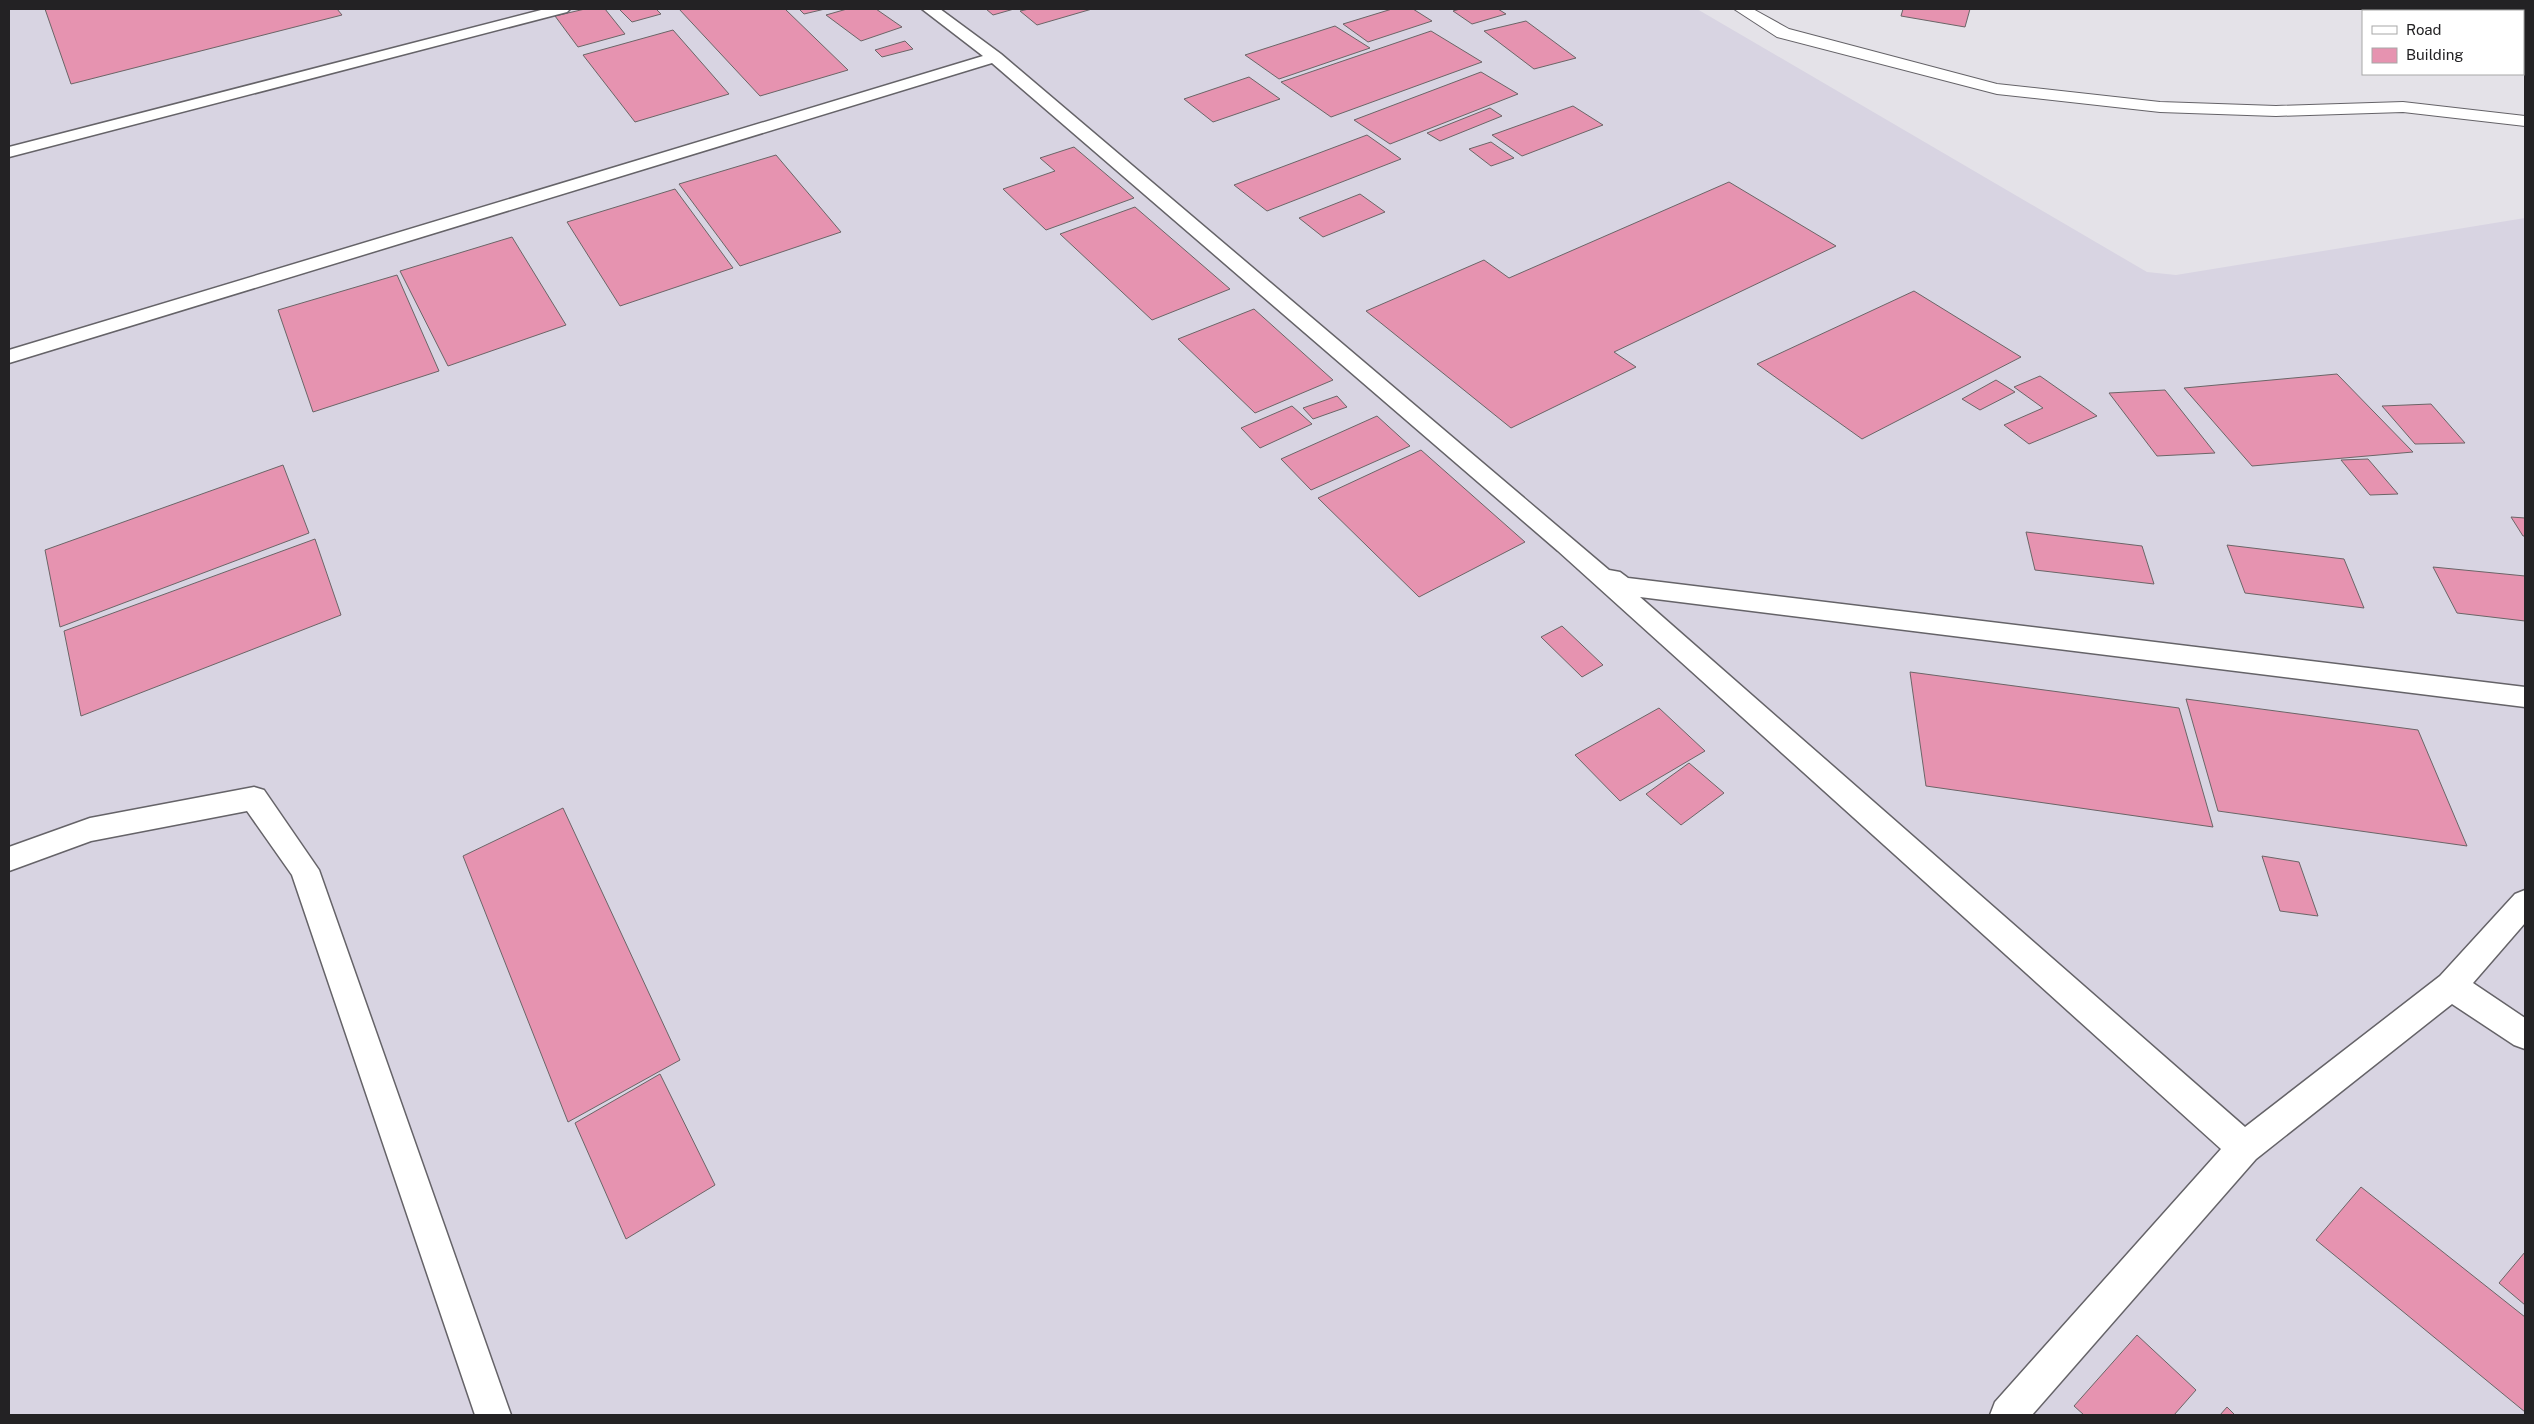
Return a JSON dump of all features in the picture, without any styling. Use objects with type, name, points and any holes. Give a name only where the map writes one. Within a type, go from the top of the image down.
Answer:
[{"type":"street","points":[[1742,9],[1783,33],[1997,89],[2160,107],[2276,111],[2403,107],[2525,121]]},
{"type":"lane","points":[[9,152],[562,9]]},
{"type":"lane","points":[[930,9],[994,57],[1566,545],[2244,1148]]},
{"type":"lane","points":[[9,357],[994,57]]},
{"type":"lane","points":[[1566,545],[1622,586],[2525,697]]},
{"type":"lane","points":[[9,859],[90,830],[254,798],[305,870],[493,1415]]},
{"type":"lane","points":[[2008,1415],[2244,1148],[2451,986],[2525,903]]},
{"type":"lane","points":[[2451,986],[2525,1035]]},
{"type":"shaded area","points":[[9,9],[1697,9],[2147,272],[2176,275],[2525,218],[2525,1415],[9,1415]]},
{"type":"building","points":[[45,9],[337,9],[342,15],[71,84]]},
{"type":"building","points":[[585,9],[605,9],[625,34],[578,47],[555,16]]},
{"type":"building","points":[[619,9],[656,9],[661,14],[632,22]]},
{"type":"building","points":[[679,9],[785,9],[848,70],[760,96]]},
{"type":"building","points":[[799,9],[825,9],[804,14]]},
{"type":"building","points":[[847,9],[876,9],[902,27],[861,41],[826,15]]},
{"type":"building","points":[[986,9],[1014,9],[993,15]]},
{"type":"building","points":[[1029,9],[1092,9],[1037,25],[1020,11]]},
{"type":"building","points":[[1392,9],[1413,9],[1432,21],[1368,42],[1343,24]]},
{"type":"building","points":[[1460,9],[1498,9],[1506,14],[1472,24],[1453,11]]},
{"type":"building","points":[[1903,9],[1970,9],[1965,27],[1901,16]]},
{"type":"building","points":[[1526,21],[1576,58],[1534,69],[1484,31]]},
{"type":"building","points":[[1335,26],[1370,48],[1279,79],[1245,55]]},
{"type":"building","points":[[673,30],[729,94],[635,122],[583,55]]},
{"type":"building","points":[[1431,31],[1482,62],[1331,117],[1281,82]]},
{"type":"building","points":[[905,41],[913,49],[882,57],[875,50]]},
{"type":"building","points":[[1481,72],[1518,94],[1390,144],[1354,120]]},
{"type":"building","points":[[1249,77],[1280,99],[1213,122],[1184,99]]},
{"type":"building","points":[[1573,106],[1603,125],[1522,156],[1492,135]]},
{"type":"building","points":[[1490,108],[1502,116],[1440,141],[1427,133]]},
{"type":"building","points":[[1367,135],[1401,159],[1267,211],[1234,185]]},
{"type":"building","points":[[1491,142],[1514,158],[1491,166],[1469,149]]},
{"type":"building","points":[[1074,147],[1134,198],[1046,230],[1003,189],[1055,171],[1040,158]]},
{"type":"building","points":[[776,155],[841,232],[740,266],[679,184]]},
{"type":"building","points":[[1729,182],[1836,246],[1614,352],[1636,367],[1511,428],[1366,311],[1484,260],[1509,278]]},
{"type":"building","points":[[675,189],[733,268],[620,306],[567,222]]},
{"type":"building","points":[[1360,194],[1385,212],[1323,237],[1299,218]]},
{"type":"building","points":[[1135,207],[1230,289],[1152,320],[1060,234]]},
{"type":"building","points":[[512,237],[566,325],[448,366],[400,271]]},
{"type":"building","points":[[397,275],[439,371],[313,412],[278,310]]},
{"type":"building","points":[[1914,291],[2021,357],[1862,439],[1757,364]]},
{"type":"building","points":[[1254,309],[1333,380],[1255,413],[1178,339]]},
{"type":"building","points":[[2337,374],[2413,452],[2252,466],[2184,388]]},
{"type":"building","points":[[2040,376],[2097,416],[2029,444],[2004,425],[2043,408],[2014,387]]},
{"type":"building","points":[[1996,380],[2015,392],[1980,410],[1962,399]]},
{"type":"building","points":[[2165,390],[2215,453],[2157,456],[2109,393]]},
{"type":"building","points":[[1337,396],[1347,407],[1313,419],[1303,408]]},
{"type":"building","points":[[2431,404],[2465,443],[2415,444],[2382,406]]},
{"type":"building","points":[[1292,406],[1312,424],[1260,448],[1241,428]]},
{"type":"building","points":[[1377,416],[1410,446],[1311,490],[1281,459]]},
{"type":"building","points":[[1421,450],[1525,542],[1419,597],[1318,498]]},
{"type":"building","points":[[2368,459],[2398,494],[2370,495],[2341,460]]},
{"type":"building","points":[[283,465],[309,533],[60,627],[45,550]]},
{"type":"building","points":[[2511,517],[2525,518],[2525,536],[2523,536]]},
{"type":"building","points":[[2026,532],[2142,546],[2154,584],[2035,570]]},
{"type":"building","points":[[315,539],[341,615],[81,716],[64,631]]},
{"type":"building","points":[[2227,545],[2344,559],[2364,608],[2245,593]]},
{"type":"building","points":[[2433,567],[2525,576],[2525,621],[2457,613]]},
{"type":"building","points":[[1562,626],[1603,665],[1582,677],[1541,637]]},
{"type":"building","points":[[1910,672],[2179,708],[2213,827],[1926,786]]},
{"type":"building","points":[[2186,699],[2418,730],[2467,846],[2218,811]]},
{"type":"building","points":[[1659,708],[1705,751],[1620,801],[1575,755]]},
{"type":"building","points":[[1689,763],[1724,793],[1681,825],[1646,794]]},
{"type":"building","points":[[563,808],[680,1060],[568,1122],[463,856]]},
{"type":"building","points":[[2262,856],[2299,862],[2318,916],[2280,911]]},
{"type":"building","points":[[660,1074],[715,1185],[626,1239],[575,1123]]},
{"type":"building","points":[[2361,1187],[2525,1317],[2525,1412],[2316,1240]]},
{"type":"building","points":[[2525,1252],[2525,1305],[2499,1283]]},
{"type":"building","points":[[2137,1335],[2196,1390],[2174,1415],[2084,1415],[2074,1406]]},
{"type":"building","points":[[2227,1407],[2235,1415],[2220,1415]]}]
